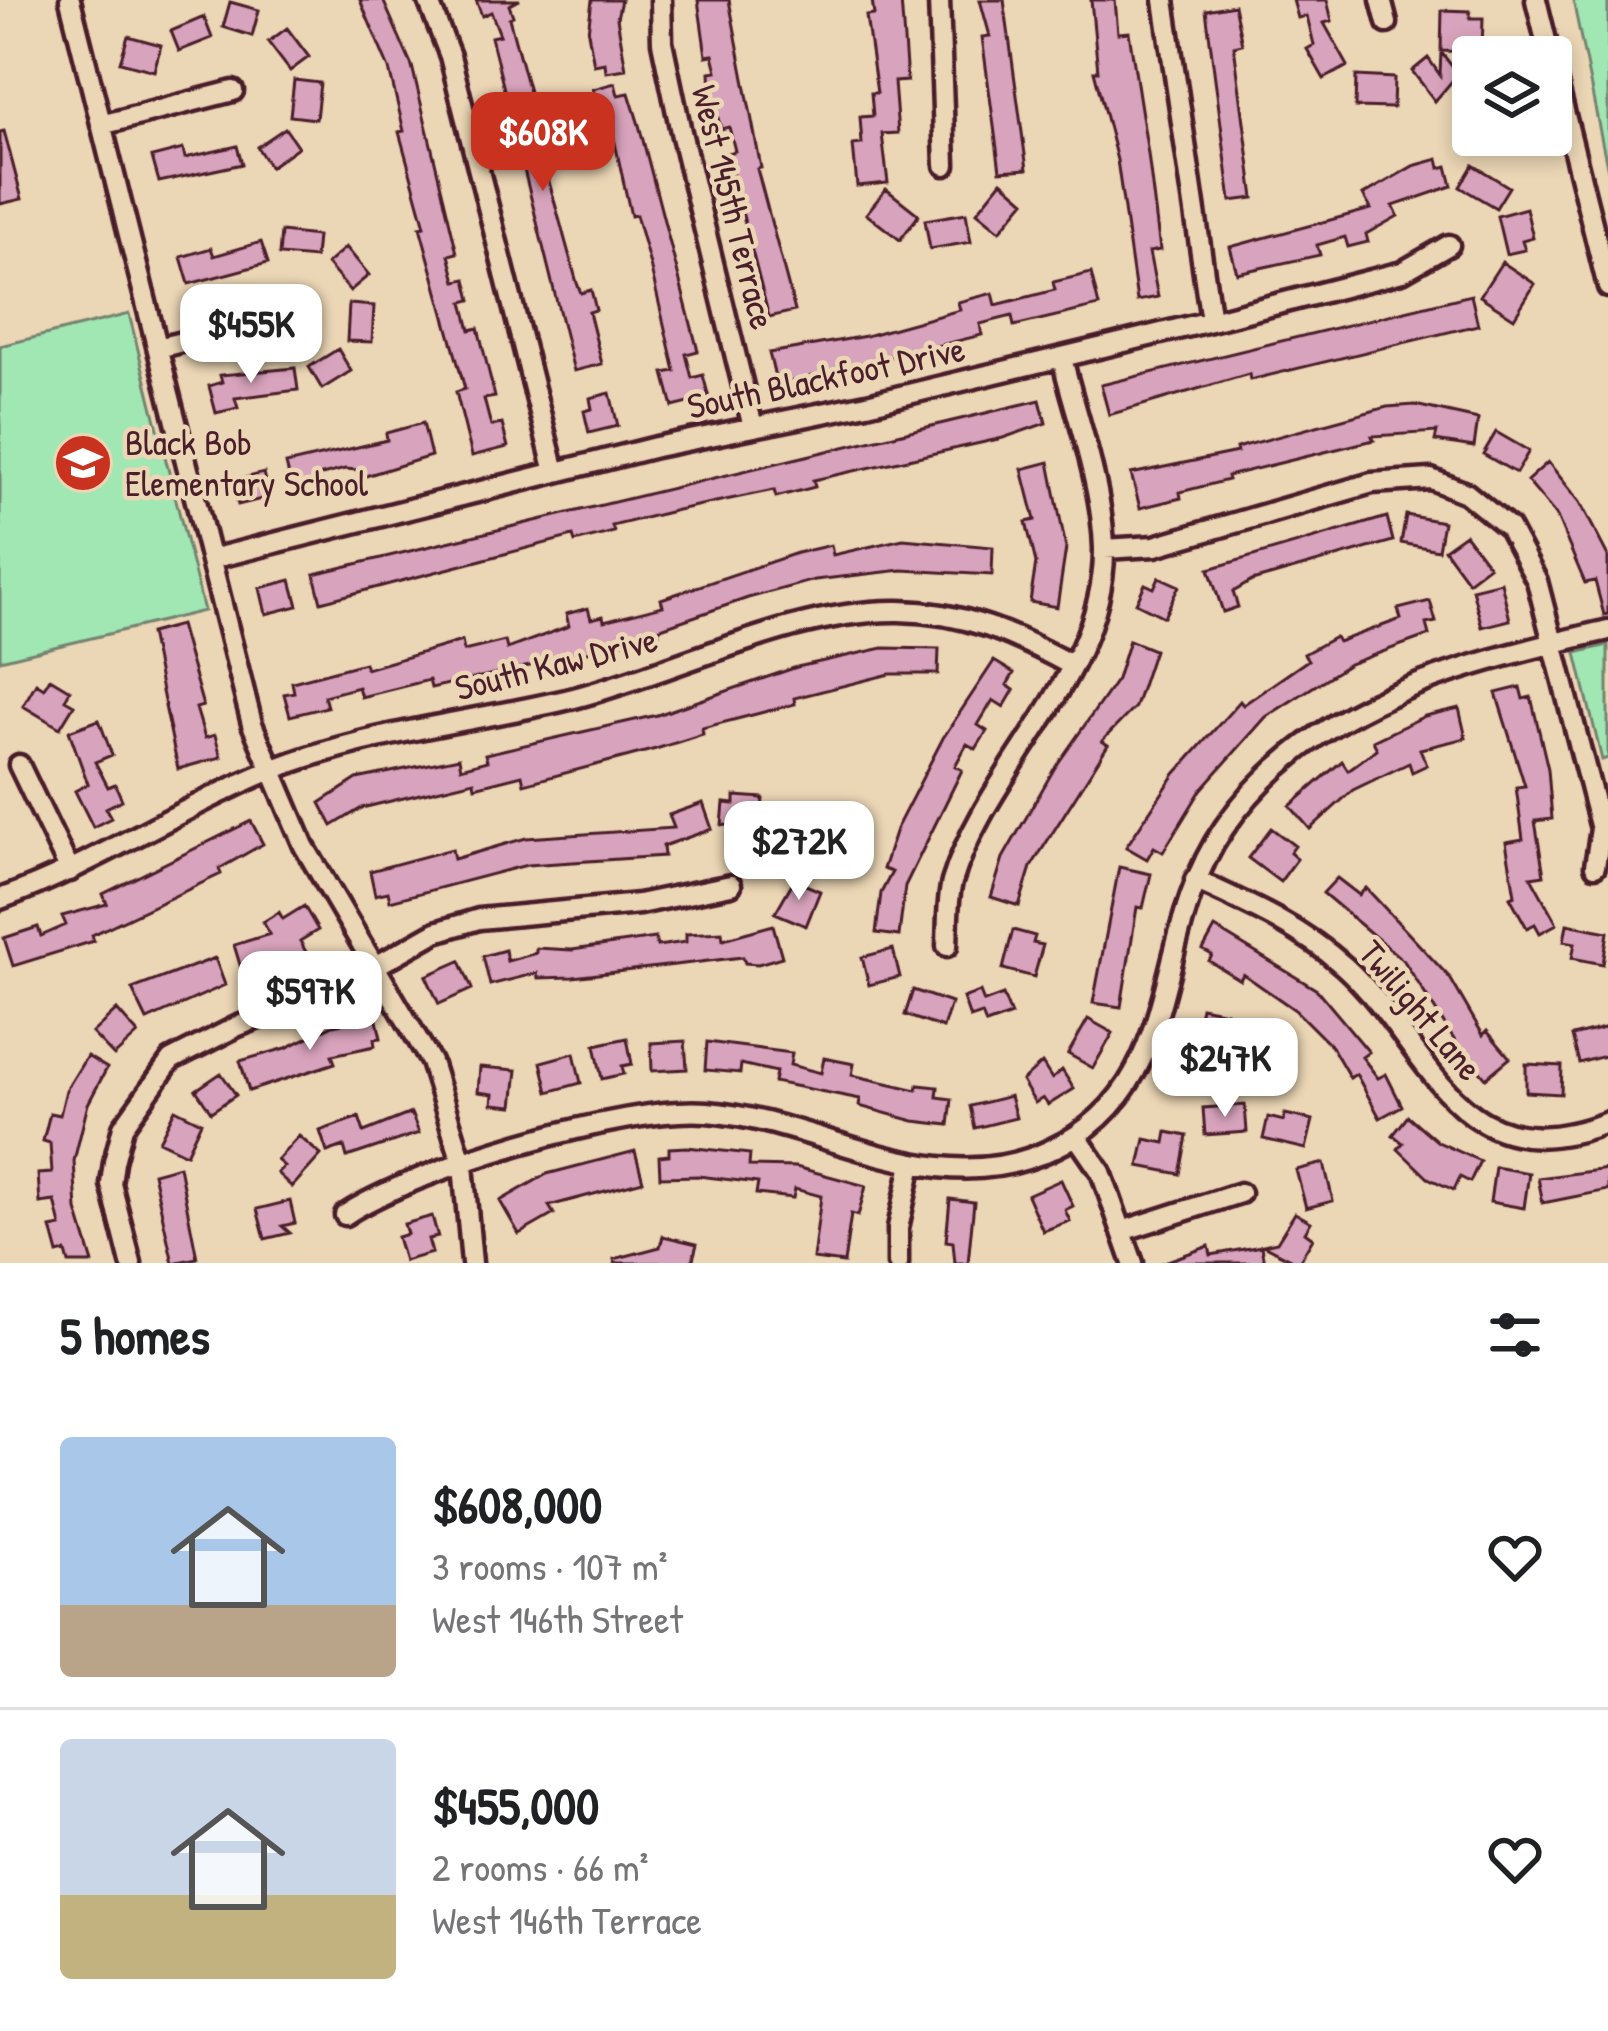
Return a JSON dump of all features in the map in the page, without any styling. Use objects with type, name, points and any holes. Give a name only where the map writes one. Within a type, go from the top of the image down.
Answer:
[{"type":"street","points":[[70,0],[269,771],[304,846],[430,1062],[463,1166],[472,1263]]},
{"type":"street","points":[[428,0],[450,56],[555,472]]},
{"type":"street","name":"West 145th Terrace","points":[[661,0],[662,42],[681,132],[753,427]]},
{"type":"street","points":[[939,0],[945,165]]},
{"type":"street","points":[[1164,0],[1211,322]]},
{"type":"street","points":[[1381,0],[1387,23]]},
{"type":"street","points":[[1536,0],[1545,36]]},
{"type":"street","points":[[101,125],[233,92]]},
{"type":"street","points":[[1572,142],[1608,287]]},
{"type":"street","name":"South Blackfoot Drive","points":[[211,559],[555,472],[1211,322],[1402,272],[1449,245]]},
{"type":"street","points":[[158,348],[289,315]]},
{"type":"street","points":[[947,946],[951,884],[976,826],[1070,665],[1092,612],[1104,549],[1062,358]]},
{"type":"street","points":[[1104,549],[1155,546],[1372,483],[1431,479],[1466,494],[1524,547],[1556,643],[1601,829],[1595,866]]},
{"type":"street","name":"South Kaw Drive","points":[[0,899],[70,871],[269,771],[346,742],[575,698],[791,628],[895,610],[972,618],[1070,665]]},
{"type":"street","points":[[344,1214],[391,1189],[463,1166],[618,1118],[676,1111],[741,1117],[944,1170],[991,1168],[1046,1152],[1077,1137],[1125,1093],[1142,1066],[1195,880],[1241,805],[1315,736],[1412,684],[1608,630]]},
{"type":"street","points":[[19,765],[70,871]]},
{"type":"street","name":"Twilight Lane","points":[[1195,880],[1295,929],[1342,964],[1382,1006],[1444,1094],[1479,1120],[1506,1131],[1550,1137],[1608,1122]]},
{"type":"street","points":[[131,1263],[111,1184],[124,1127],[144,1092],[171,1060],[236,1027],[342,985],[374,962],[478,919],[639,904],[731,885]]},
{"type":"street","points":[[1077,1137],[1100,1172],[1132,1263]]},
{"type":"street","points":[[898,1263],[898,1228],[912,1164]]},
{"type":"street","points":[[1122,1231],[1240,1193]]},
{"type":"green space","points":[[1573,0],[1608,0],[1608,171]]},
{"type":"green space","name":"Black Bob Elementary School","points":[[129,314],[204,611],[0,660],[0,346]]},
{"type":"green space","points":[[1608,645],[1608,758],[1602,760],[1576,653]]},
{"type":"building","points":[[360,0],[383,0],[412,66],[457,253],[449,255],[456,281],[466,279],[471,300],[463,302],[470,330],[478,328],[495,397],[484,399],[491,426],[502,424],[508,447],[472,456],[456,392],[465,389],[420,227],[425,226],[399,132],[404,131],[389,69]]},
{"type":"building","points":[[476,0],[520,0],[509,5],[513,16],[509,18],[536,118],[532,119],[538,144],[545,143],[549,159],[543,160],[577,283],[581,293],[591,290],[596,310],[589,312],[602,364],[574,371],[491,37],[500,35],[491,12],[482,16]]},
{"type":"building","points":[[592,0],[621,0],[617,18],[626,69],[606,72],[605,63],[594,65],[588,32]]},
{"type":"building","points":[[698,0],[729,0],[761,168],[757,169],[795,311],[769,317],[727,153],[735,151],[729,127],[721,129],[711,92],[710,72],[717,71],[713,55],[706,56]]},
{"type":"building","points":[[872,0],[901,0],[907,81],[894,82],[898,133],[882,134],[888,183],[857,186],[853,145],[862,144],[860,117],[873,116],[871,93],[877,93],[866,16],[874,15]]},
{"type":"building","points":[[980,0],[1004,0],[1027,169],[1000,171],[982,37],[990,36]]},
{"type":"building","points":[[1091,0],[1115,0],[1118,33],[1129,32],[1148,154],[1160,250],[1149,252],[1158,297],[1137,301],[1117,160],[1094,71],[1098,71]]},
{"type":"building","points":[[1293,0],[1327,0],[1332,21],[1324,23],[1348,66],[1324,79],[1307,49],[1314,45],[1307,16],[1298,18]]},
{"type":"building","points":[[230,2],[259,10],[252,36],[223,27]]},
{"type":"building","points":[[1234,5],[1242,44],[1234,46],[1254,198],[1231,201],[1206,10]]},
{"type":"building","points":[[1442,10],[1470,11],[1470,18],[1483,18],[1482,36],[1452,36],[1452,51],[1441,51]]},
{"type":"building","points":[[204,17],[212,38],[179,51],[171,31]]},
{"type":"building","points":[[287,28],[309,57],[290,71],[268,42]]},
{"type":"building","points":[[128,36],[161,45],[154,71],[120,62]]},
{"type":"building","points":[[1441,52],[1452,66],[1452,81],[1435,101],[1412,71],[1428,58],[1440,75]]},
{"type":"building","points":[[1356,76],[1394,78],[1393,108],[1355,107]]},
{"type":"building","points":[[294,80],[320,83],[316,119],[290,116]]},
{"type":"building","points":[[615,83],[618,95],[629,93],[639,125],[698,351],[686,354],[692,378],[703,375],[709,398],[673,407],[664,373],[675,371],[650,265],[636,215],[631,216],[610,120],[601,122],[593,89]]},
{"type":"building","points":[[285,128],[298,147],[270,167],[257,147]]},
{"type":"building","points":[[4,131],[22,199],[0,204],[0,132]]},
{"type":"building","points":[[237,146],[242,164],[159,182],[152,157],[183,149],[185,158]]},
{"type":"building","points":[[1438,159],[1440,168],[1447,166],[1452,186],[1393,206],[1398,216],[1366,234],[1368,242],[1348,247],[1345,237],[1317,245],[1320,255],[1237,273],[1230,247],[1371,209],[1363,195],[1413,166]]},
{"type":"building","points":[[1473,165],[1509,187],[1496,208],[1460,187]]},
{"type":"building","points":[[1002,181],[1025,201],[1000,231],[977,212]]},
{"type":"building","points":[[886,189],[919,215],[900,240],[866,214]]},
{"type":"building","points":[[1526,208],[1533,238],[1522,241],[1525,250],[1506,254],[1497,216]]},
{"type":"building","points":[[966,213],[971,242],[930,249],[925,220]]},
{"type":"building","points":[[281,232],[317,236],[315,258],[279,255]]},
{"type":"building","points":[[261,242],[268,263],[189,284],[181,257],[211,248],[214,256]]},
{"type":"building","points":[[346,247],[369,275],[350,291],[327,264]]},
{"type":"building","points":[[1502,262],[1535,284],[1514,318],[1480,296]]},
{"type":"building","points":[[1091,273],[1099,306],[1014,326],[1012,316],[980,324],[982,335],[777,385],[769,353],[866,336],[960,310],[958,302],[993,293],[996,305],[1055,290],[1053,282]]},
{"type":"building","points":[[1471,295],[1478,325],[1250,380],[1249,374],[1109,415],[1101,385]]},
{"type":"building","points":[[349,304],[374,306],[372,342],[347,341]]},
{"type":"building","points":[[338,349],[351,371],[322,389],[309,367]]},
{"type":"building","points":[[295,368],[298,390],[235,398],[238,408],[216,413],[209,386],[222,382],[220,375]]},
{"type":"building","points":[[610,393],[618,426],[589,433],[584,411],[592,409],[590,398]]},
{"type":"building","points":[[1040,400],[1046,423],[1003,438],[813,480],[815,487],[776,497],[774,490],[677,510],[612,526],[614,532],[575,542],[573,536],[321,602],[314,574]]},
{"type":"building","points":[[1415,405],[1478,419],[1474,447],[1435,441],[1437,432],[1372,436],[1374,440],[1227,476],[1228,480],[1180,492],[1181,498],[1140,508],[1131,474],[1237,452],[1236,448],[1387,407]]},
{"type":"building","points":[[423,423],[431,456],[359,478],[357,470],[345,469],[314,477],[316,486],[293,492],[286,464],[387,440],[386,433]]},
{"type":"building","points":[[1496,432],[1529,451],[1516,473],[1483,454]]},
{"type":"building","points":[[1049,462],[1066,548],[1057,607],[1030,602],[1036,563],[1026,522],[1035,520],[1022,469]]},
{"type":"building","points":[[1548,462],[1580,502],[1608,556],[1608,614],[1604,615],[1595,581],[1585,583],[1556,515],[1527,481]]},
{"type":"building","points":[[264,473],[270,497],[238,505],[232,481]]},
{"type":"building","points":[[1406,515],[1443,522],[1438,550],[1401,543]]},
{"type":"building","points":[[1387,517],[1393,541],[1252,581],[1233,592],[1238,607],[1223,612],[1209,569]]},
{"type":"building","points":[[1465,534],[1489,566],[1468,582],[1444,549]]},
{"type":"building","points":[[903,539],[993,547],[992,575],[902,570],[815,580],[748,598],[658,629],[659,633],[431,688],[429,680],[361,697],[358,687],[324,696],[327,707],[290,716],[284,694],[294,692],[292,682],[364,663],[366,669],[462,641],[464,651],[505,641],[507,649],[569,626],[566,614],[588,608],[591,619],[603,616],[604,621],[663,606],[661,599],[797,553],[831,545],[833,555]]},
{"type":"building","points":[[1159,577],[1179,586],[1164,617],[1136,603],[1145,584],[1154,588]]},
{"type":"building","points":[[291,580],[298,606],[266,614],[260,588]]},
{"type":"building","points":[[1501,582],[1510,620],[1482,627],[1472,589]]},
{"type":"building","points":[[1430,601],[1436,622],[1426,624],[1429,635],[1349,664],[1266,717],[1201,790],[1163,852],[1154,847],[1147,859],[1126,847],[1175,774],[1240,701],[1243,705],[1308,660],[1304,654],[1335,637],[1338,642],[1401,619],[1398,609]]},
{"type":"building","points":[[180,625],[203,706],[196,708],[205,738],[215,735],[221,757],[178,769],[150,633]]},
{"type":"building","points":[[1129,640],[1154,650],[1135,707],[1102,741],[1108,745],[1031,867],[1019,906],[991,897],[1003,858],[1054,769],[1117,679]]},
{"type":"building","points":[[883,648],[939,649],[938,674],[890,674],[794,698],[795,704],[702,728],[703,734],[656,749],[524,784],[522,775],[475,787],[474,781],[362,808],[332,826],[320,803],[357,779],[459,758],[461,768],[487,761],[485,754],[657,715],[797,667]]},
{"type":"building","points":[[994,661],[1014,673],[1007,685],[1014,690],[1004,707],[993,700],[978,725],[987,731],[976,749],[967,744],[955,766],[962,770],[905,886],[899,936],[876,933],[881,893],[892,872],[883,869],[896,829],[943,738]]},
{"type":"building","points":[[50,678],[70,690],[65,700],[74,705],[60,728],[23,706],[36,683],[44,688]]},
{"type":"building","points":[[1520,687],[1523,699],[1531,697],[1548,769],[1552,819],[1535,821],[1544,875],[1531,877],[1557,924],[1540,933],[1535,924],[1527,928],[1510,897],[1515,895],[1506,842],[1523,839],[1516,787],[1525,786],[1496,693]]},
{"type":"building","points":[[1459,708],[1466,738],[1420,749],[1427,765],[1412,772],[1409,763],[1353,790],[1310,829],[1290,806],[1342,761],[1348,770],[1377,749],[1373,741],[1425,716]]},
{"type":"building","points":[[99,720],[112,755],[95,762],[108,787],[115,784],[122,800],[106,808],[111,818],[93,827],[75,791],[88,784],[69,731]]},
{"type":"building","points":[[735,796],[763,798],[761,827],[722,825],[724,803],[735,804]]},
{"type":"building","points":[[703,803],[712,829],[663,846],[664,856],[527,865],[390,901],[388,892],[375,895],[370,871],[452,849],[454,859],[526,838],[674,828],[669,815]]},
{"type":"building","points":[[251,821],[263,844],[219,869],[221,874],[92,935],[94,941],[13,966],[4,938],[38,927],[41,936],[66,925],[62,916],[107,904],[103,894]]},
{"type":"building","points":[[800,822],[810,860],[779,867],[769,830]]},
{"type":"building","points":[[1271,828],[1295,846],[1290,853],[1297,859],[1280,882],[1248,858]]},
{"type":"building","points":[[1119,867],[1151,874],[1143,908],[1137,907],[1121,1007],[1093,1003]]},
{"type":"building","points":[[1337,878],[1359,895],[1366,888],[1450,978],[1483,1035],[1487,1031],[1510,1058],[1486,1078],[1455,1041],[1404,961],[1323,893]]},
{"type":"building","points":[[794,880],[820,891],[806,926],[775,913]]},
{"type":"building","points":[[304,906],[318,930],[300,941],[306,952],[244,978],[234,945],[270,934],[263,922],[279,912],[283,919]]},
{"type":"building","points":[[1567,924],[1608,932],[1603,964],[1572,958],[1575,943],[1564,941]]},
{"type":"building","points":[[773,925],[782,957],[758,964],[745,963],[743,957],[573,977],[538,978],[537,973],[490,985],[483,956],[505,950],[507,961],[536,953],[536,948],[572,950],[655,938],[657,946],[686,942],[686,934],[722,932],[723,939]]},
{"type":"building","points":[[1215,928],[1317,990],[1369,1052],[1362,1057],[1378,1078],[1386,1074],[1402,1106],[1380,1118],[1356,1074],[1350,1078],[1332,1047],[1295,1010],[1243,974],[1240,980],[1209,961],[1212,955],[1203,950]]},
{"type":"building","points":[[1013,930],[1035,936],[1033,943],[1043,945],[1034,977],[1003,969]]},
{"type":"building","points":[[893,949],[900,977],[869,985],[862,957]]},
{"type":"building","points":[[215,958],[225,985],[147,1020],[132,989]]},
{"type":"building","points":[[460,961],[472,989],[439,1004],[426,976]]},
{"type":"building","points":[[913,990],[951,1003],[943,1028],[905,1015]]},
{"type":"building","points":[[980,992],[984,1002],[1003,995],[1011,1015],[986,1024],[982,1014],[970,1018],[963,998]]},
{"type":"building","points":[[1201,1007],[1226,1012],[1218,1052],[1193,1047]]},
{"type":"building","points":[[117,1010],[138,1034],[114,1056],[92,1033]]},
{"type":"building","points":[[376,1016],[381,1038],[374,1039],[375,1046],[332,1055],[335,1063],[249,1091],[240,1061],[286,1048],[333,1025]]},
{"type":"building","points":[[1088,1019],[1113,1033],[1093,1068],[1068,1054]]},
{"type":"building","points":[[1608,1027],[1608,1055],[1579,1063],[1572,1036]]},
{"type":"building","points":[[627,1038],[632,1064],[622,1066],[624,1074],[602,1079],[595,1045]]},
{"type":"building","points":[[685,1041],[687,1069],[652,1071],[651,1043]]},
{"type":"building","points":[[707,1042],[792,1053],[790,1065],[821,1073],[824,1058],[854,1064],[852,1075],[917,1090],[918,1085],[938,1087],[937,1097],[952,1099],[949,1125],[914,1121],[859,1106],[860,1099],[774,1082],[776,1072],[741,1064],[740,1073],[705,1070]]},
{"type":"building","points":[[574,1053],[581,1083],[548,1092],[541,1062]]},
{"type":"building","points":[[87,1056],[107,1068],[88,1104],[74,1161],[77,1210],[93,1263],[69,1263],[66,1252],[58,1254],[51,1228],[61,1226],[55,1201],[40,1203],[38,1174],[52,1173],[50,1143],[43,1141],[50,1113],[60,1115],[66,1090]]},
{"type":"building","points":[[1042,1063],[1052,1079],[1062,1070],[1074,1089],[1048,1105],[1043,1098],[1035,1103],[1022,1081]]},
{"type":"building","points":[[1526,1064],[1562,1066],[1561,1094],[1526,1092]]},
{"type":"building","points":[[480,1067],[517,1070],[513,1106],[492,1104],[493,1094],[478,1092]]},
{"type":"building","points":[[221,1073],[236,1095],[211,1112],[196,1090]]},
{"type":"building","points":[[1010,1096],[1016,1118],[975,1128],[970,1106]]},
{"type":"building","points":[[1245,1105],[1247,1132],[1205,1135],[1203,1108]]},
{"type":"building","points":[[175,1109],[201,1122],[186,1154],[159,1141]]},
{"type":"building","points":[[411,1113],[419,1133],[347,1157],[344,1146],[327,1152],[320,1131],[359,1117],[364,1132]]},
{"type":"building","points":[[1285,1114],[1313,1120],[1306,1149],[1263,1139],[1268,1117],[1284,1121]]},
{"type":"building","points":[[1408,1116],[1438,1142],[1480,1161],[1470,1182],[1460,1177],[1454,1190],[1428,1178],[1398,1149],[1403,1143],[1393,1135]]},
{"type":"building","points":[[1167,1132],[1187,1136],[1180,1174],[1139,1166],[1145,1139],[1165,1143]]},
{"type":"building","points":[[299,1136],[321,1155],[292,1187],[277,1173],[284,1166],[277,1160]]},
{"type":"building","points":[[669,1148],[750,1154],[749,1166],[796,1167],[866,1186],[858,1216],[851,1214],[844,1263],[813,1259],[821,1196],[795,1189],[793,1198],[756,1194],[758,1183],[660,1177],[659,1156],[669,1155]]},
{"type":"building","points":[[635,1151],[643,1181],[549,1206],[554,1214],[519,1234],[500,1201],[547,1174]]},
{"type":"building","points":[[1324,1163],[1333,1201],[1306,1208],[1296,1170]]},
{"type":"building","points":[[179,1166],[197,1258],[173,1263],[153,1173]]},
{"type":"building","points":[[1495,1167],[1529,1173],[1524,1208],[1490,1202]]},
{"type":"building","points":[[1608,1169],[1608,1190],[1543,1203],[1538,1178]]},
{"type":"building","points":[[1061,1180],[1073,1206],[1065,1210],[1070,1221],[1043,1231],[1027,1195]]},
{"type":"building","points":[[950,1199],[974,1202],[968,1263],[955,1263],[953,1242],[946,1241]]},
{"type":"building","points":[[290,1201],[295,1223],[282,1226],[290,1233],[265,1239],[257,1209]]},
{"type":"building","points":[[1295,1213],[1311,1222],[1305,1232],[1313,1238],[1298,1263],[1263,1245],[1277,1242]]},
{"type":"building","points":[[432,1216],[438,1237],[428,1239],[432,1253],[404,1261],[397,1237],[407,1234],[404,1224]]},
{"type":"building","points":[[663,1236],[697,1244],[692,1263],[615,1263],[614,1259],[660,1247]]},
{"type":"building","points":[[1209,1246],[1211,1255],[1261,1246],[1264,1263],[1162,1263]]},
{"type":"place","name":"Black Bob Elementary School","points":[[83,463]]}]
